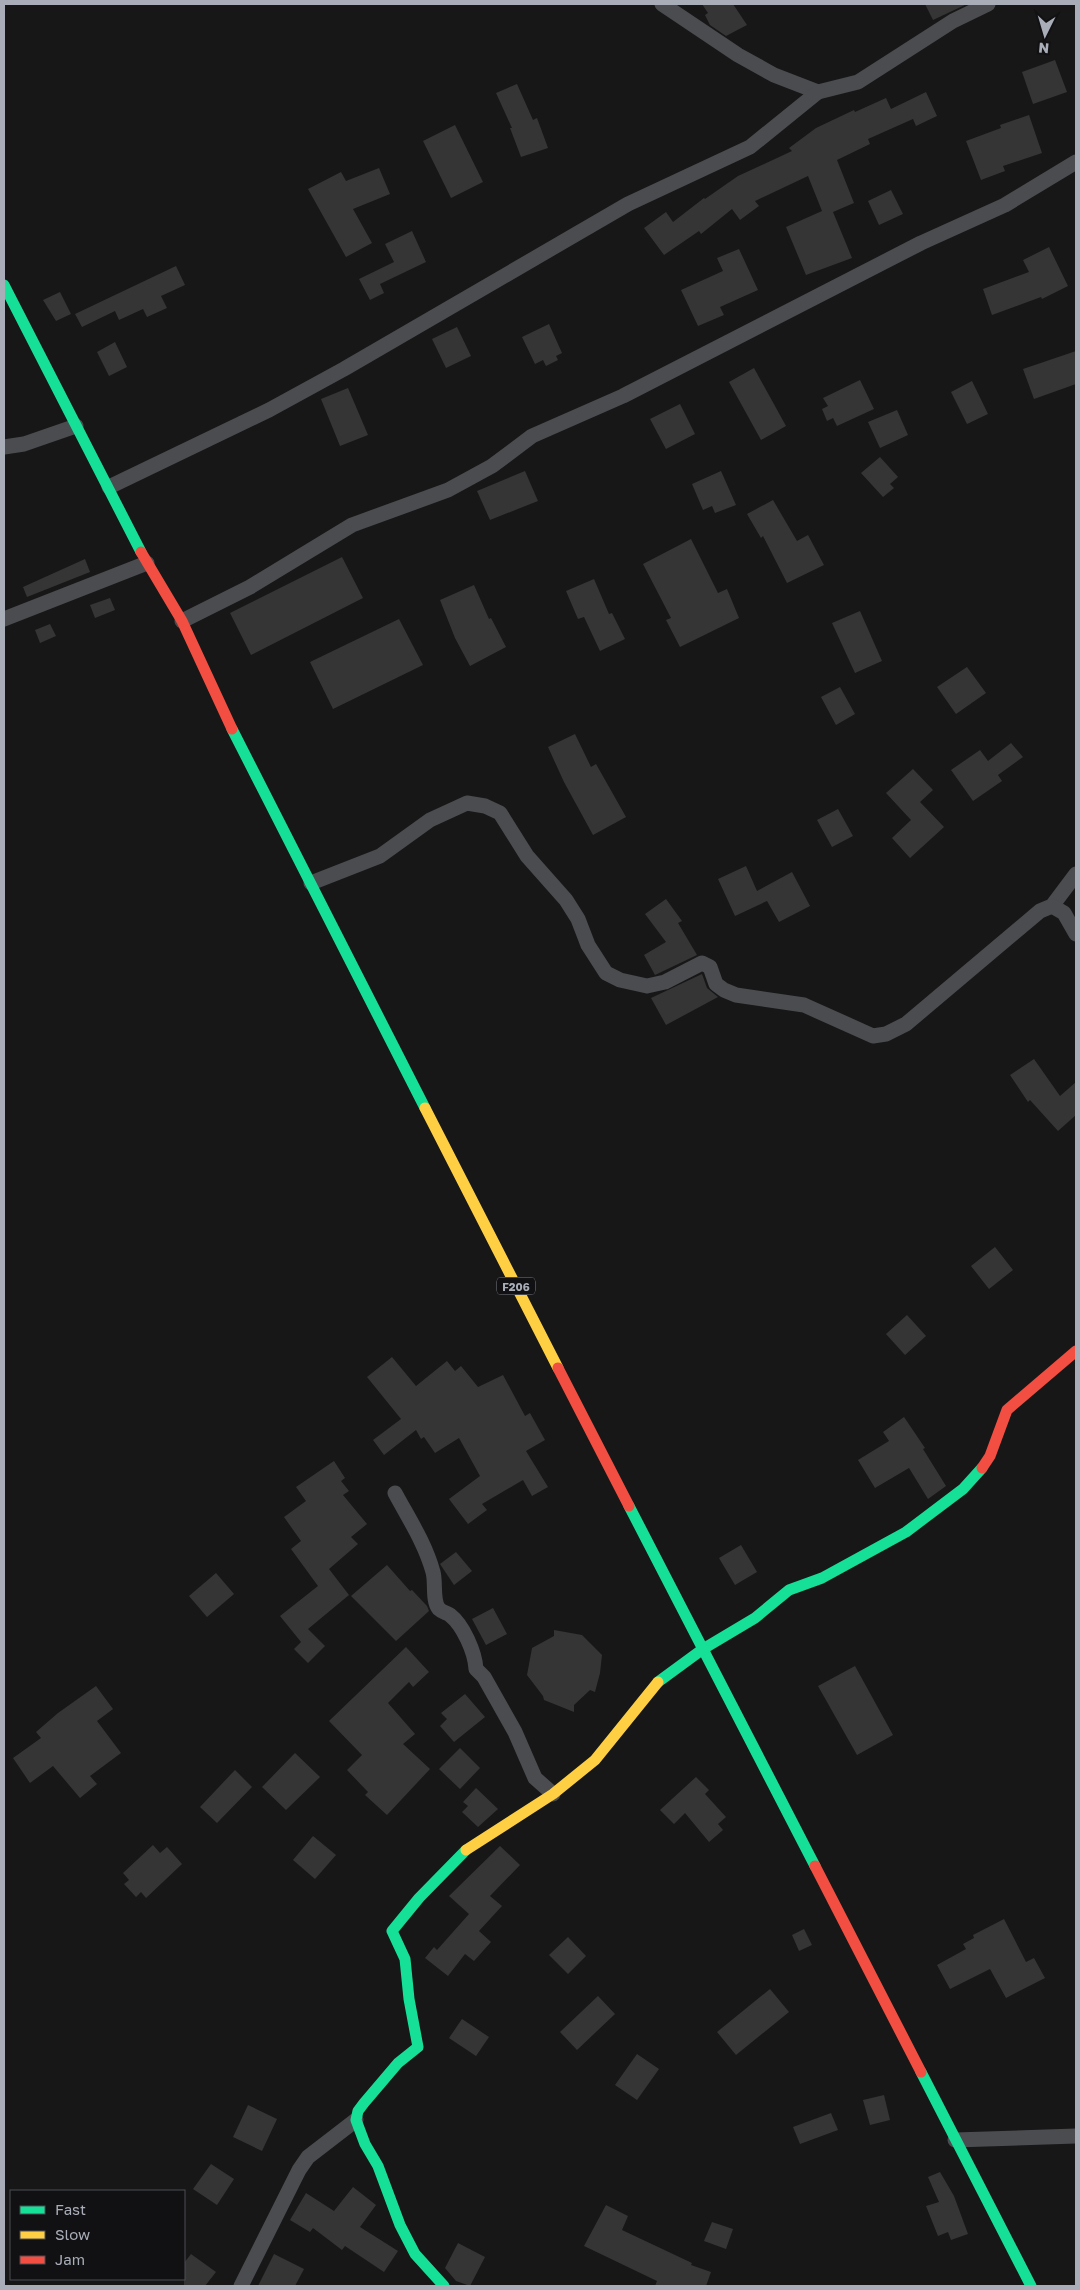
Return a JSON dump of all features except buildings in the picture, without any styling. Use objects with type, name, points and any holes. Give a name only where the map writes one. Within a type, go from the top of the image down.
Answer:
[{"type":"main road","name":"F206","points":[[4,284],[147,563],[182,621],[212,686],[311,883],[702,1649],[1031,2286]]},
{"type":"main road","points":[[444,2286],[415,2254],[400,2226],[378,2166],[365,2144],[356,2120],[358,2110],[398,2063],[418,2047],[409,1999],[405,1959],[392,1931],[419,1898],[464,1851],[553,1794],[595,1760],[661,1678],[702,1649],[755,1618],[789,1590],[822,1578],[906,1532],[963,1489],[978,1474],[990,1456],[1007,1410],[1076,1351]]},
{"type":"street","points":[[662,4],[738,55],[774,75],[818,92]]},
{"type":"street","points":[[109,486],[269,410],[370,354],[628,204],[750,147],[818,92],[858,82],[953,21],[988,4]]},
{"type":"street","points":[[182,621],[250,587],[352,525],[448,490],[492,466],[532,436],[623,396],[921,243],[1005,206],[1076,162]]},
{"type":"street","points":[[4,447],[24,444],[76,426]]},
{"type":"street","points":[[4,619],[147,563]]},
{"type":"street","points":[[311,883],[380,856],[430,820],[467,803],[485,806],[500,813],[527,856],[566,900],[578,919],[588,946],[606,973],[620,980],[647,986],[665,982],[702,963],[710,967],[716,984],[724,990],[736,995],[804,1005],[873,1036],[886,1034],[906,1024],[1040,911],[1052,906],[1076,874]]},
{"type":"street","points":[[1052,906],[1064,914],[1076,934]]},
{"type":"street","points":[[395,1493],[423,1542],[435,1579],[436,1601],[439,1609],[450,1615],[468,1640],[475,1658],[476,1669],[484,1677],[515,1732],[536,1778],[553,1794]]},
{"type":"street","points":[[241,2286],[303,2164],[356,2120]]},
{"type":"street","points":[[955,2140],[1076,2136]]},
{"type":"traffic: fast","points":[[4,285],[141,552]]},
{"type":"traffic: fast","points":[[232,729],[425,1108]]},
{"type":"traffic: fast","points":[[658,1682],[703,1649],[755,1618],[789,1590],[822,1578],[906,1532],[963,1489],[982,1468]]},
{"type":"traffic: fast","points":[[629,1506],[815,1866]]},
{"type":"traffic: fast","points":[[444,2286],[415,2254],[400,2225],[378,2166],[365,2144],[356,2120],[358,2111],[364,2103],[398,2063],[418,2047],[409,1999],[405,1959],[392,1931],[419,1898],[466,1850]]},
{"type":"traffic: fast","points":[[921,2072],[1031,2286]]},
{"type":"traffic: slow","points":[[425,1108],[558,1368]]},
{"type":"traffic: slow","points":[[466,1850],[553,1794],[595,1760],[658,1682]]},
{"type":"traffic: jam","points":[[141,552],[182,621],[232,729]]},
{"type":"traffic: jam","points":[[982,1468],[990,1456],[1007,1410],[1076,1351]]},
{"type":"traffic: jam","points":[[558,1368],[629,1506]]},
{"type":"traffic: jam","points":[[815,1866],[921,2072]]}]
